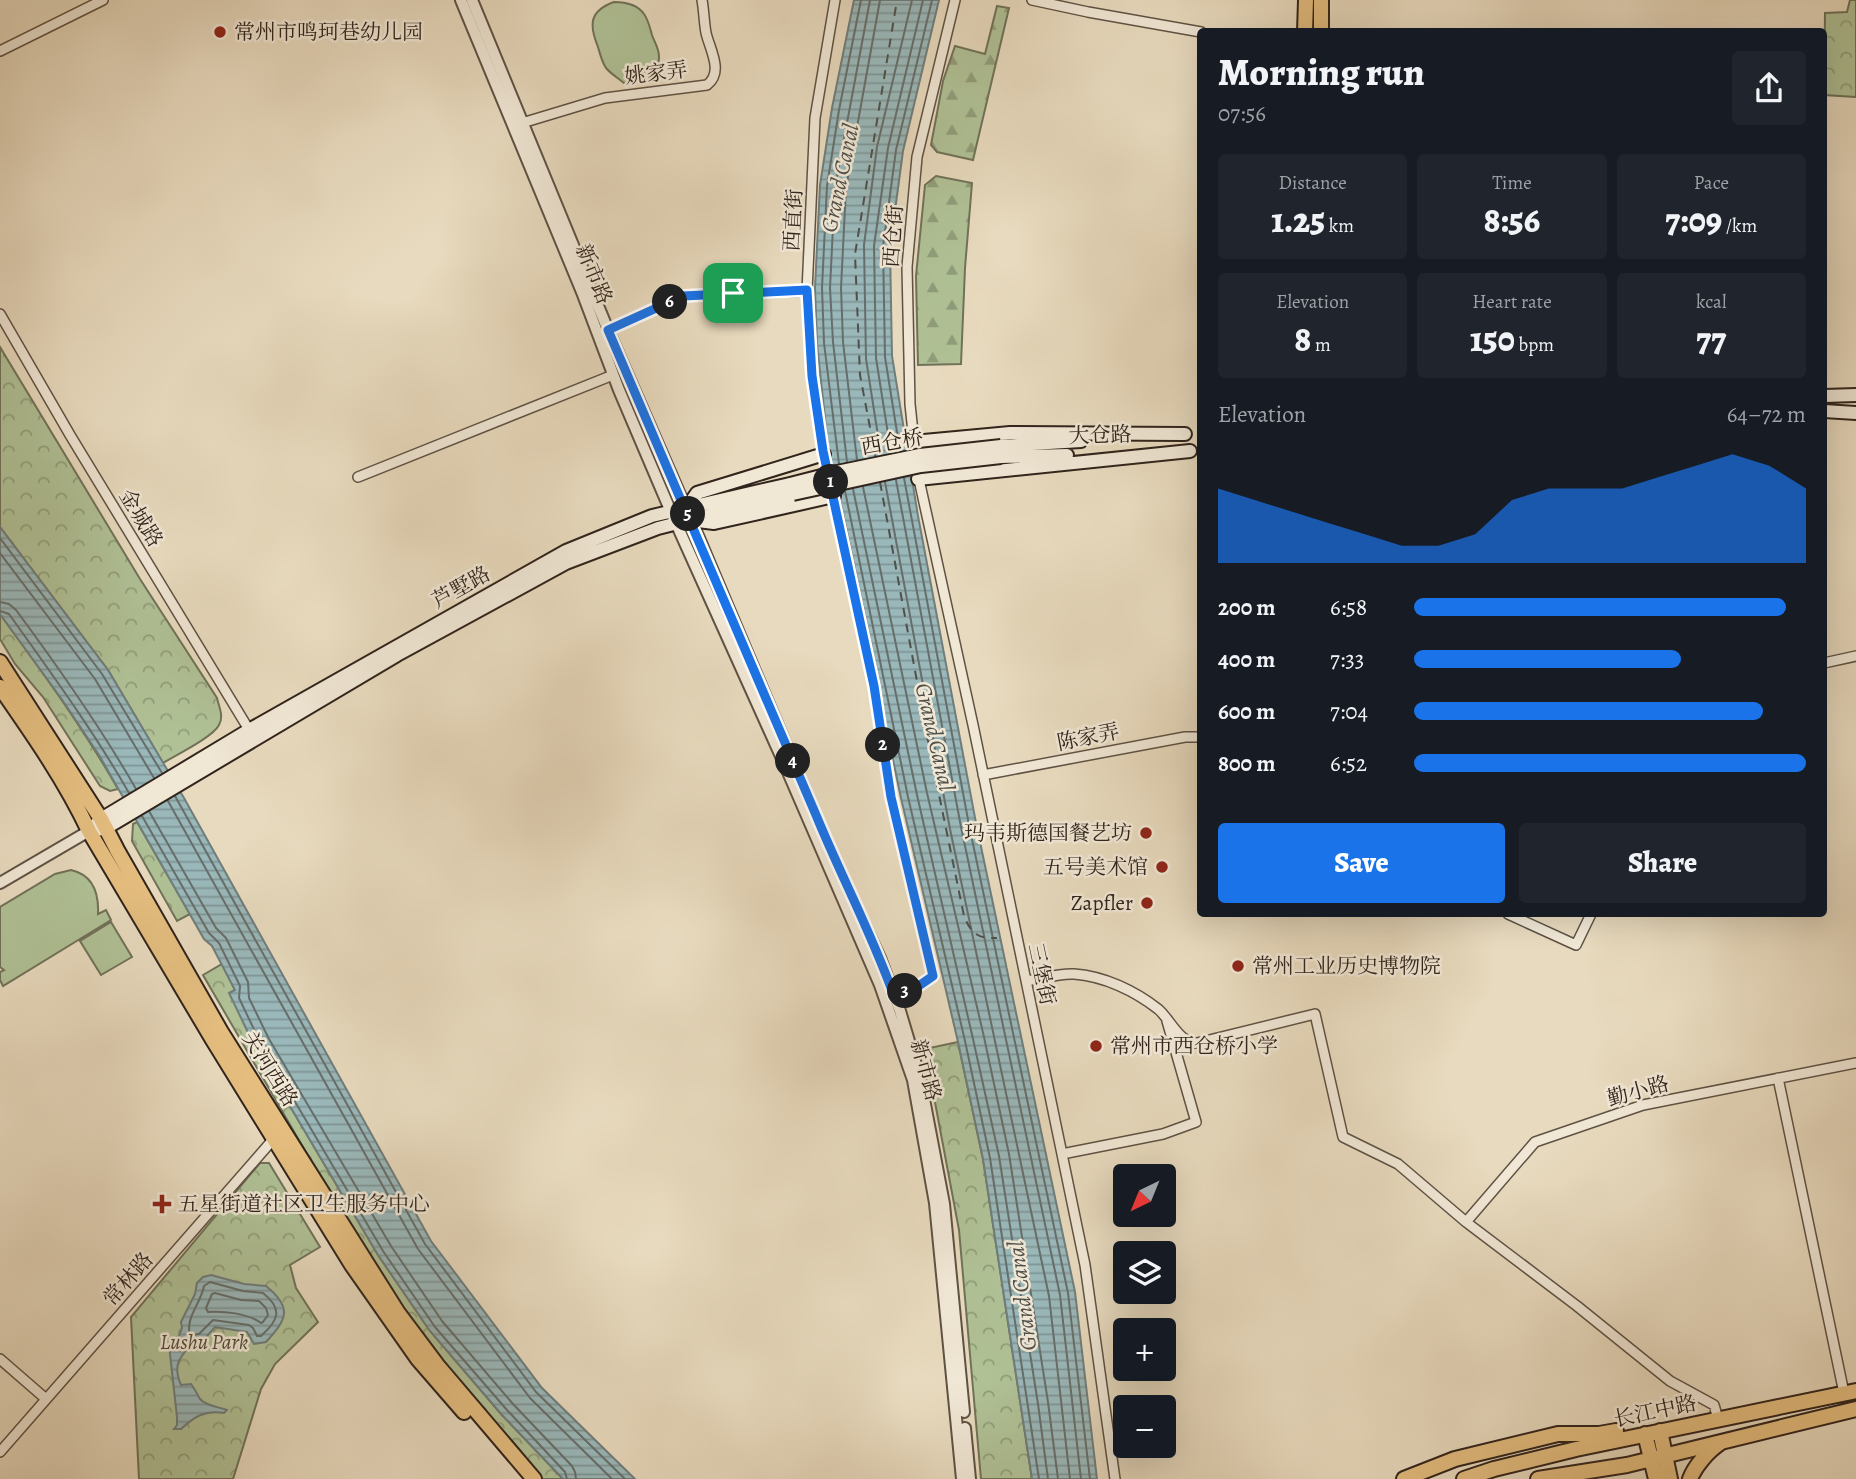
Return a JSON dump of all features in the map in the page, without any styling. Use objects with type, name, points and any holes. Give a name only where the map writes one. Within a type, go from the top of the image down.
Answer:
[{"type":"main road","points":[[1305,28],[1306,0]]},
{"type":"main road","points":[[1321,0],[1321,28]]},
{"type":"main road","points":[[1827,396],[1856,395]]},
{"type":"main road","points":[[1827,411],[1856,413]]},
{"type":"main road","points":[[913,442],[1010,433],[1185,434]]},
{"type":"main road","name":"大仓路","points":[[1001,452],[1197,433]]},
{"type":"main road","points":[[918,479],[1195,451]]},
{"type":"main road","name":"大仓路","points":[[1001,452],[1195,451]]},
{"type":"main road","name":"西仓桥","points":[[792,489],[838,472],[920,456],[1001,452]]},
{"type":"main road","points":[[824,454],[697,493],[688,514],[714,523],[834,496]]},
{"type":"main road","name":"芦墅路","points":[[103,823],[252,735],[566,563],[658,528],[673,518],[792,489]]},
{"type":"main road","name":"关河西路","points":[[0,662],[103,823],[352,1265],[418,1359],[522,1479]]},
{"type":"main road","name":"关河西路","points":[[0,687],[76,803],[89,831],[213,1040],[398,1313],[437,1365],[534,1479]]},
{"type":"main road","points":[[89,831],[103,823]]},
{"type":"main road","name":"长江中路","points":[[1464,1479],[1576,1449],[1850,1392]]},
{"type":"main road","name":"长江中路","points":[[1538,1479],[1627,1465],[1856,1409]]},
{"type":"main road","points":[[1404,1479],[1455,1459],[1558,1434],[1599,1434],[1626,1429],[1645,1434],[1670,1479]]},
{"type":"main road","points":[[1656,1479],[1660,1431]]},
{"type":"main road","points":[[1576,1449],[1599,1434]]},
{"type":"main road","points":[[1690,1479],[1702,1459],[1716,1445],[1731,1438]]},
{"type":"main road","points":[[1611,1479],[1659,1457]]},
{"type":"main road","points":[[1538,1479],[1561,1479]]},
{"type":"street","points":[[0,51],[103,0]]},
{"type":"street","name":"新市路","points":[[461,0],[673,518],[880,985],[913,1080],[935,1203],[962,1479]]},
{"type":"street","name":"新市路","points":[[472,0],[608,330],[836,864],[880,958],[894,996],[920,1078],[944,1204],[970,1479]]},
{"type":"street","name":"姚家弄","points":[[522,123],[613,96],[707,85],[714,77],[715,62],[706,35],[702,0]]},
{"type":"street","name":"西直街","points":[[835,0],[815,118],[807,290],[812,376],[824,454],[874,686],[891,797],[933,976],[894,996]]},
{"type":"street","name":"西仓街","points":[[918,479],[910,404],[907,267],[917,157],[955,0]]},
{"type":"street","points":[[1032,0],[1197,31]]},
{"type":"street","points":[[608,330],[683,296],[807,290]]},
{"type":"street","name":"金城路","points":[[0,314],[252,735]]},
{"type":"street","points":[[358,477],[613,375]]},
{"type":"street","name":"三堡街","points":[[918,479],[1085,1265],[1115,1479]]},
{"type":"street","points":[[1827,662],[1856,656]]},
{"type":"street","name":"陈家弄","points":[[983,775],[1197,737]]},
{"type":"street","points":[[0,883],[89,831]]},
{"type":"street","points":[[1514,917],[1576,945],[1590,917]]},
{"type":"street","points":[[1026,981],[1072,974],[1095,977],[1130,991],[1158,1010],[1190,1043],[1315,1014],[1343,1137],[1398,1164],[1466,1222],[1670,1381],[1714,1405],[1718,1419]]},
{"type":"street","points":[[1062,1154],[1163,1134],[1196,1122],[1166,1018]]},
{"type":"street","name":"勤小路","points":[[1466,1222],[1535,1142],[1643,1105],[1856,1063]]},
{"type":"street","points":[[1778,1079],[1850,1392]]},
{"type":"street","name":"常林路","points":[[0,1452],[278,1133]]},
{"type":"street","points":[[0,1359],[46,1399]]},
{"type":"green space","points":[[1850,0],[1856,0],[1856,97],[1827,95],[1825,13],[1847,12]]},
{"type":"green space","points":[[614,2],[626,3],[641,11],[648,21],[658,51],[656,69],[648,77],[636,82],[624,83],[606,68],[593,32],[596,14]]},
{"type":"green space","points":[[997,6],[1009,8],[973,160],[937,152],[931,145],[943,81],[955,46],[985,54]]},
{"type":"green space","points":[[936,176],[972,183],[961,364],[918,365],[916,276],[925,185]]},
{"type":"green space","points":[[0,347],[140,579],[217,698],[221,718],[215,730],[163,763],[108,670],[0,527]]},
{"type":"green space","points":[[0,614],[62,700],[118,789],[110,791],[100,786],[43,697],[15,664],[0,639]]},
{"type":"green space","points":[[137,822],[190,914],[177,921],[132,841],[133,824]]},
{"type":"green space","points":[[71,870],[85,876],[93,886],[98,914],[106,910],[111,920],[3,986],[0,980],[0,972],[4,970],[0,967],[0,907],[55,874]]},
{"type":"green space","points":[[111,922],[132,957],[101,975],[80,941]]},
{"type":"green space","points":[[222,964],[235,990],[230,993],[255,1047],[378,1255],[430,1331],[502,1415],[563,1479],[541,1479],[462,1385],[401,1306],[325,1185],[203,975]]},
{"type":"green space","points":[[958,1042],[983,1159],[1032,1479],[981,1479],[959,1230],[925,1049]]},
{"type":"green space","name":"Lushu Park","points":[[260,1163],[269,1163],[320,1247],[290,1265],[296,1288],[318,1322],[275,1364],[261,1389],[233,1479],[139,1479],[131,1317]]},
{"type":"water","name":"Grand Canal","points":[[854,0],[939,0],[903,151],[890,248],[892,356],[918,516],[976,823],[1075,1292],[1097,1479],[1032,1479],[983,1159],[901,798],[829,455],[817,344],[815,288],[820,185],[832,108]]},
{"type":"water","points":[[0,527],[108,670],[184,798],[431,1241],[542,1388],[635,1479],[563,1479],[502,1415],[430,1331],[378,1255],[255,1047],[229,993],[235,990],[212,946],[204,939],[99,755],[0,614]]},
{"type":"water","points":[[211,1275],[244,1284],[266,1286],[280,1301],[284,1314],[279,1327],[266,1342],[254,1344],[247,1332],[215,1327],[199,1345],[194,1341],[177,1366],[181,1385],[191,1384],[200,1399],[209,1405],[227,1410],[224,1413],[211,1412],[201,1415],[181,1429],[174,1429],[177,1417],[169,1345],[179,1336],[181,1322],[195,1294],[197,1283],[203,1277]]},
{"type":"ferry route","points":[[876,459],[860,375],[855,254],[897,0]]},
{"type":"ferry route","points":[[880,482],[964,916],[976,934],[997,938]]},
{"type":"place","name":"常州市鸣珂巷幼儿园","points":[[220,32]]},
{"type":"place","name":"玛韦斯德国餐艺坊","points":[[1146,833]]},
{"type":"place","name":"五号美术馆","points":[[1162,867]]},
{"type":"place","name":"Zapfler","points":[[1147,903]]},
{"type":"place","name":"常州工业历史博物院","points":[[1238,966]]},
{"type":"place","name":"常州市西仓桥小学","points":[[1096,1046]]},
{"type":"place","name":"五星街道社区卫生服务中心","points":[[162,1204]]},
{"type":"route","points":[[807,290],[812,376],[823,451],[874,686],[891,797],[933,976],[894,996],[880,958],[836,864],[608,330],[683,296],[733,293],[807,290]]}]
